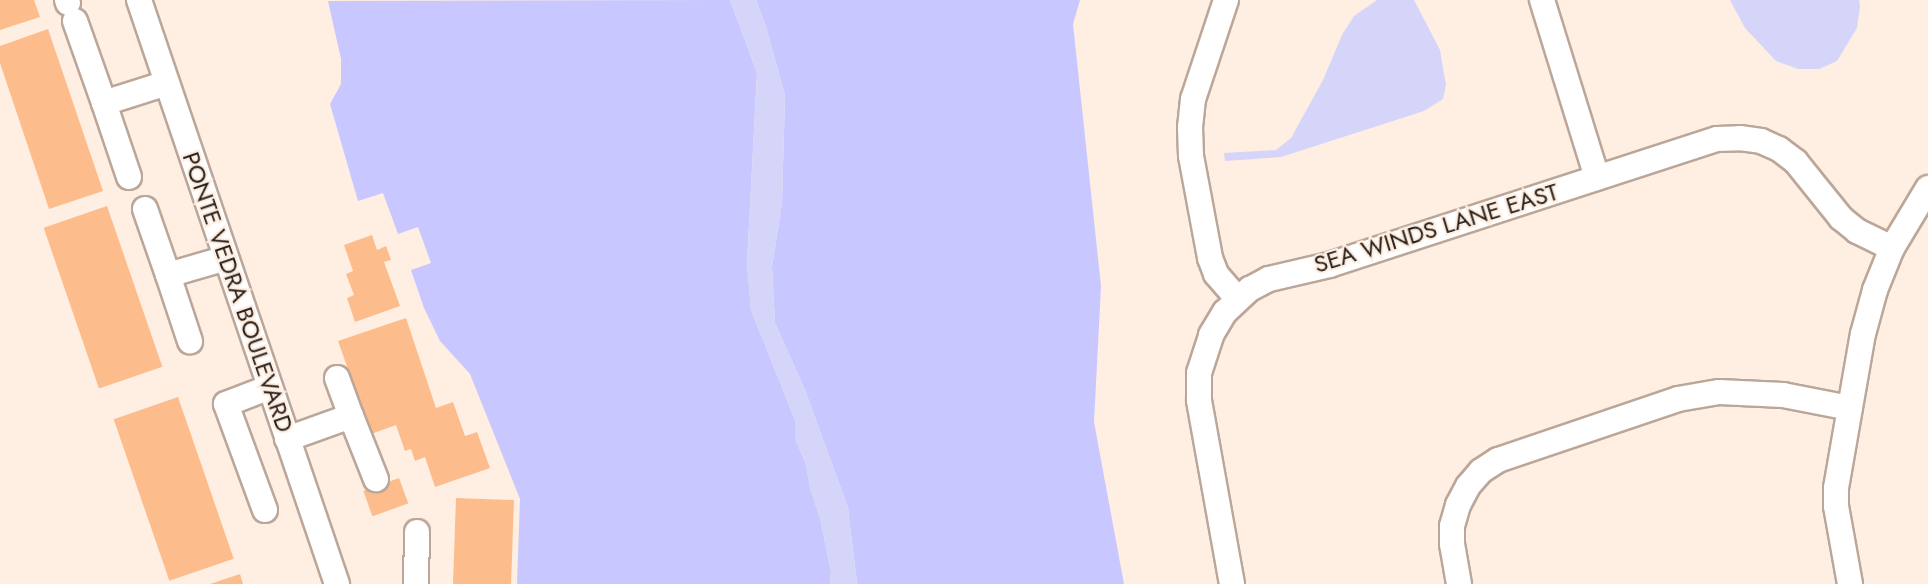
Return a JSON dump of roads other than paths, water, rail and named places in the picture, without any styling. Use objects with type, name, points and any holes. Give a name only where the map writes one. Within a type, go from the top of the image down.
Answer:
[{"type":"street","name":"PONTE VEDRA BOULEVARD","points":[[139,0],[337,584]]},
{"type":"street","points":[[1226,0],[1193,99],[1191,147],[1210,258],[1216,274],[1238,299]]},
{"type":"street","points":[[1542,0],[1597,178]]},
{"type":"street","points":[[70,8],[129,177]]},
{"type":"street","points":[[104,103],[167,83]]},
{"type":"street","name":"SEA WINDS LANE EAST","points":[[1232,584],[1199,391],[1202,360],[1211,335],[1238,299],[1269,279],[1329,265],[1717,140],[1740,138],[1761,141],[1779,149],[1796,162],[1841,218],[1857,231],[1892,248]]},
{"type":"street","points":[[1850,584],[1836,506],[1836,488],[1863,334],[1875,290],[1892,248],[1928,189]]},
{"type":"street","points":[[145,209],[190,341]]},
{"type":"street","points":[[168,275],[226,258]]},
{"type":"street","points":[[337,378],[376,479]]},
{"type":"street","points":[[265,510],[226,404],[270,387]]},
{"type":"street","points":[[1459,584],[1452,544],[1452,526],[1458,505],[1468,486],[1481,471],[1498,460],[1678,399],[1719,392],[1783,395],[1850,408]]},
{"type":"street","points":[[287,439],[351,416]]},
{"type":"street","points":[[416,584],[417,532]]}]
